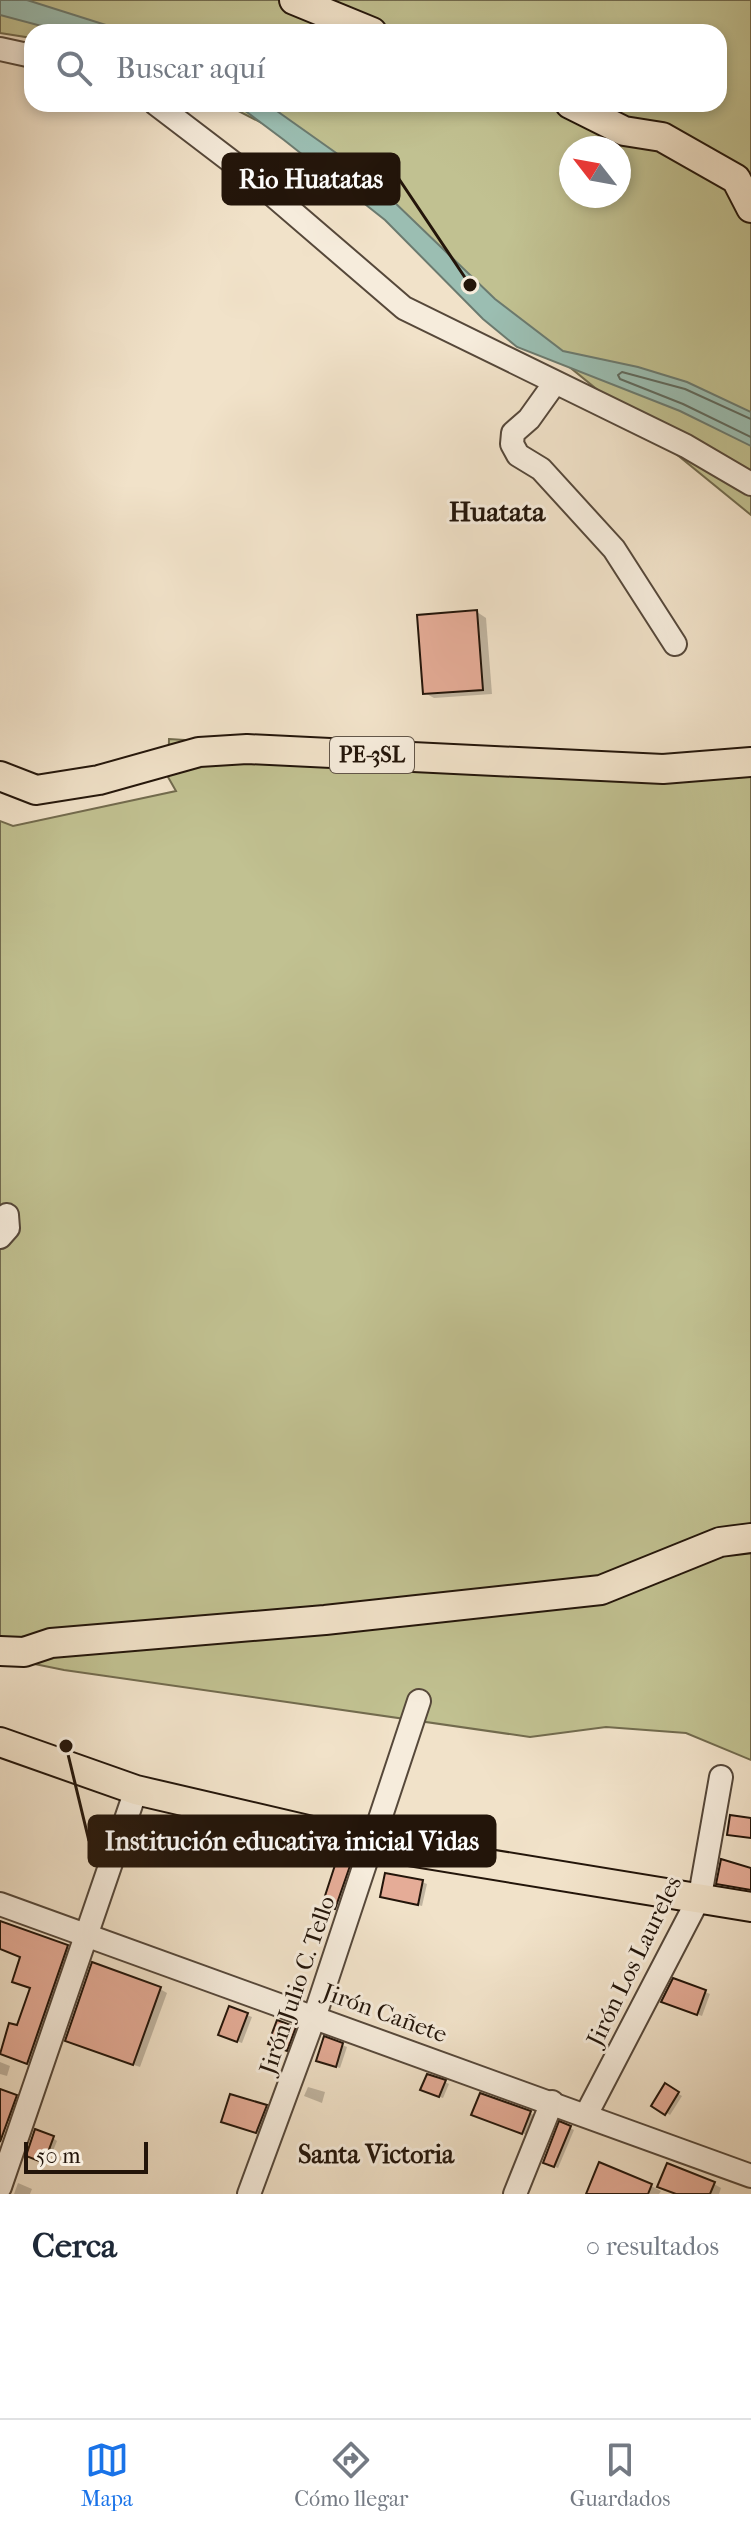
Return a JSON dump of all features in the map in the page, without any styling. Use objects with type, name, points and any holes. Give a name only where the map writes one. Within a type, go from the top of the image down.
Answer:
[{"type":"main road","points":[[294,0],[352,24]]},
{"type":"main road","points":[[586,112],[624,131],[662,137],[736,179],[751,208]]},
{"type":"main road","name":"PE-3SL","points":[[0,776],[36,790],[99,780],[199,752],[247,749],[663,769],[751,762]]},
{"type":"main road","points":[[0,1651],[24,1652],[51,1643],[325,1620],[601,1590],[720,1542],[751,1538]]},
{"type":"main road","points":[[0,1742],[136,1790],[372,1845],[700,1896],[751,1907]]},
{"type":"street","points":[[0,49],[24,54]]},
{"type":"street","points":[[166,112],[253,178],[404,308],[686,446],[751,484]]},
{"type":"street","points":[[554,384],[529,419],[513,433],[512,444],[518,455],[541,469],[614,549],[675,644]]},
{"type":"street","name":"Jirón Julio C. Tello","points":[[249,2194],[315,2015],[419,1701]]},
{"type":"street","name":"Jirón Los Laureles","points":[[586,2115],[700,1896],[721,1777]]},
{"type":"street","points":[[0,2187],[136,1790]]},
{"type":"street","name":"Jirón Cañete","points":[[0,1904],[315,2015],[751,2176]]},
{"type":"street","points":[[515,2194],[552,2102]]},
{"type":"green space","points":[[0,0],[751,0],[751,515],[285,135],[240,112],[727,112],[727,24],[24,24],[24,37],[0,33]]},
{"type":"green space","points":[[169,739],[591,766],[751,758],[751,1760],[686,1733],[606,1727],[530,1737],[64,1670],[0,1657],[0,821],[13,826],[176,791],[168,777]]},
{"type":"water","points":[[0,0],[27,0],[103,24],[34,24],[0,15]]},
{"type":"water","points":[[247,112],[278,112],[363,172],[495,299],[563,351],[638,367],[687,382],[751,412],[751,446],[680,411],[517,347],[483,319],[385,220]]},
{"type":"building","points":[[477,610],[483,690],[423,694],[417,615]]},
{"type":"building","points":[[730,1815],[751,1818],[751,1838],[727,1835]]},
{"type":"building","points":[[337,1859],[351,1863],[335,1909],[322,1905]]},
{"type":"building","points":[[721,1859],[751,1868],[751,1890],[716,1884]]},
{"type":"building","points":[[385,1873],[423,1880],[418,1905],[380,1897]]},
{"type":"building","points":[[0,1921],[68,1945],[27,2064],[0,2054],[9,2023],[17,2025],[30,1988],[12,1982],[20,1957],[0,1949]]},
{"type":"building","points":[[92,1962],[161,1987],[133,2065],[65,2041]]},
{"type":"building","points":[[673,1978],[706,1990],[697,2015],[661,2002]]},
{"type":"building","points":[[229,2006],[248,2013],[237,2042],[218,2035]]},
{"type":"building","points":[[277,2020],[296,2027],[287,2051],[268,2044]]},
{"type":"building","points":[[324,2036],[343,2043],[336,2067],[316,2061]]},
{"type":"building","points":[[427,2074],[446,2080],[439,2097],[420,2090]]},
{"type":"building","points":[[665,2083],[679,2092],[665,2115],[651,2106]]},
{"type":"building","points":[[0,2089],[17,2095],[0,2142]]},
{"type":"building","points":[[480,2093],[531,2111],[522,2134],[471,2115]]},
{"type":"building","points":[[230,2094],[267,2105],[256,2133],[221,2122]]},
{"type":"building","points":[[559,2121],[571,2126],[554,2167],[543,2163]]},
{"type":"building","points":[[35,2129],[54,2136],[44,2163],[26,2156]]},
{"type":"building","points":[[599,2162],[652,2184],[648,2194],[586,2194]]},
{"type":"building","points":[[667,2163],[715,2182],[710,2194],[676,2194],[657,2187]]},
{"type":"place","name":"Rio Huatatas","points":[[470,285]]},
{"type":"place","name":"Institución educativa inicial Vidas","points":[[66,1746]]},
{"type":"district","name":"Huatata","points":[[497,511]]},
{"type":"district","name":"Santa Victoria","points":[[376,2154]]}]
